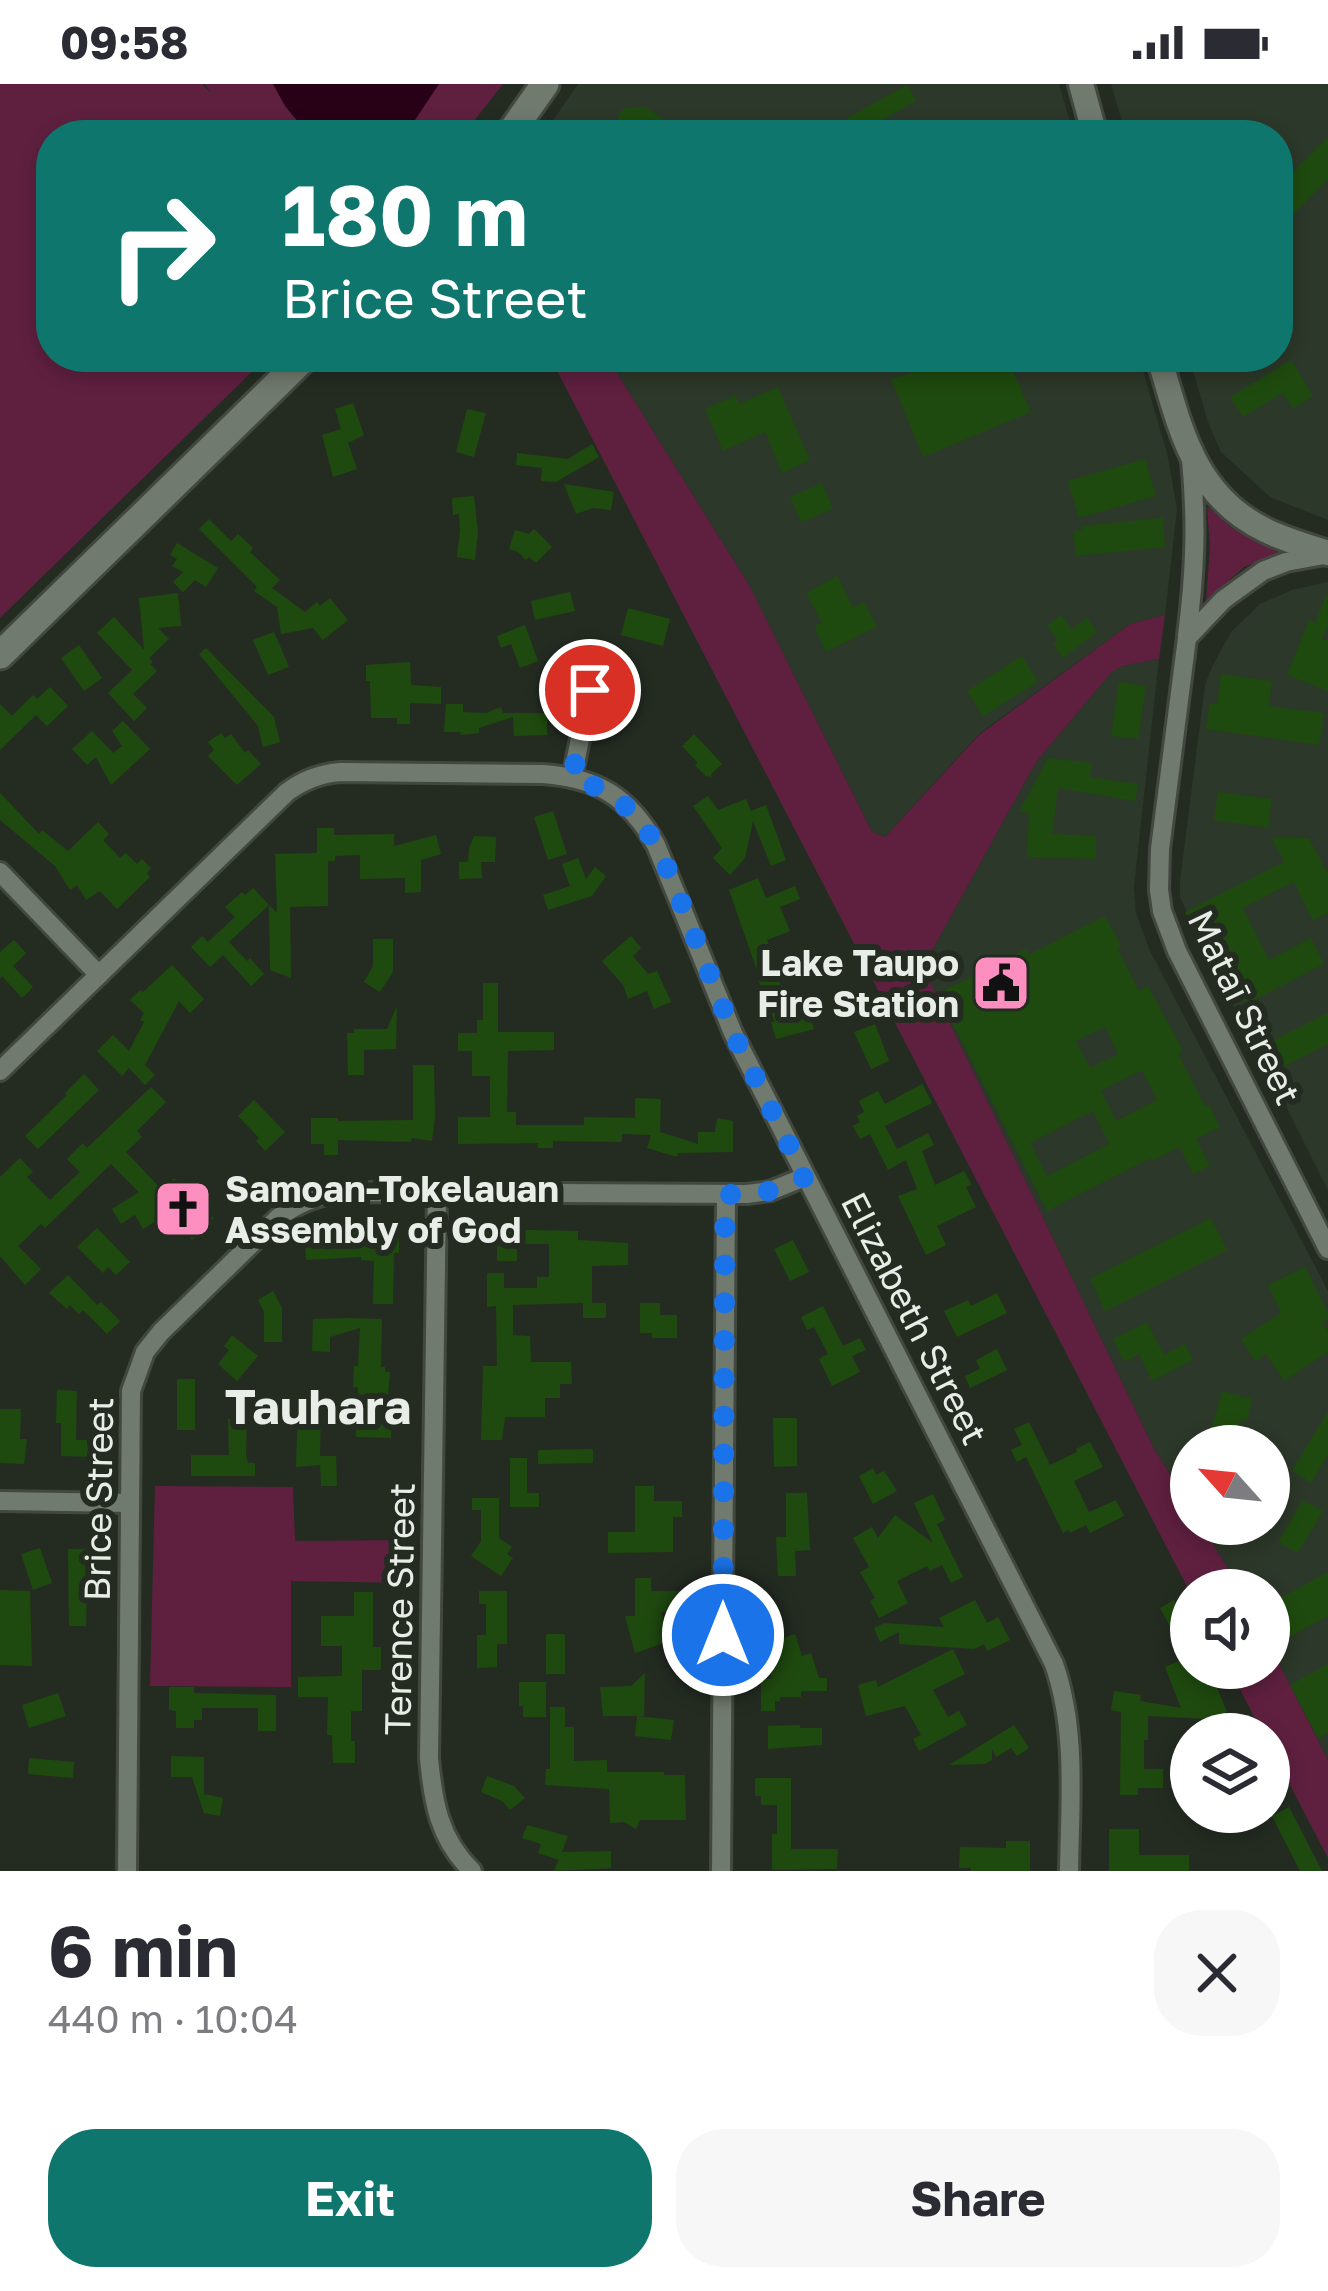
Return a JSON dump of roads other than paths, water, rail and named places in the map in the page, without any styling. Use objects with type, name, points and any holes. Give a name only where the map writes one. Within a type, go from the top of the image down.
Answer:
[{"type":"main road","points":[[520,120],[545,84]]},
{"type":"main road","points":[[0,655],[290,372]]},
{"type":"street","points":[[1081,84],[1091,120]]},
{"type":"street","points":[[1164,372],[1190,455],[1206,480],[1264,530],[1328,554]]},
{"type":"street","name":"Mataī Street","points":[[1190,455],[1197,528],[1195,577],[1160,849],[1162,911],[1177,951],[1328,1249]]},
{"type":"street","points":[[1187,638],[1223,600],[1263,571],[1328,554]]},
{"type":"street","points":[[572,778],[590,690]]},
{"type":"street","name":"Elizabeth Street","points":[[0,1071],[286,792],[304,781],[340,772],[543,774],[572,778],[610,792],[644,824],[669,872],[733,1033],[1054,1664],[1063,1689],[1071,1764],[1069,1871]]},
{"type":"street","points":[[0,872],[99,975]]},
{"type":"street","name":"Brice Street","points":[[127,1871],[131,1391],[145,1352],[161,1332],[279,1217],[318,1196],[341,1192],[725,1195],[770,1191],[805,1177]]},
{"type":"street","name":"Terence Street","points":[[436,1193],[429,1758],[438,1819],[448,1844],[472,1871]]},
{"type":"street","points":[[722,1871],[725,1195]]},
{"type":"street","points":[[0,1502],[129,1503]]},
{"type":"place","name":"Lake Taupo Fire Station","points":[[1001,983]]},
{"type":"place","name":"Samoan-Tokelauan Assembly of God","points":[[183,1209]]},
{"type":"district","name":"Tauhara","points":[[318,1406]]}]
